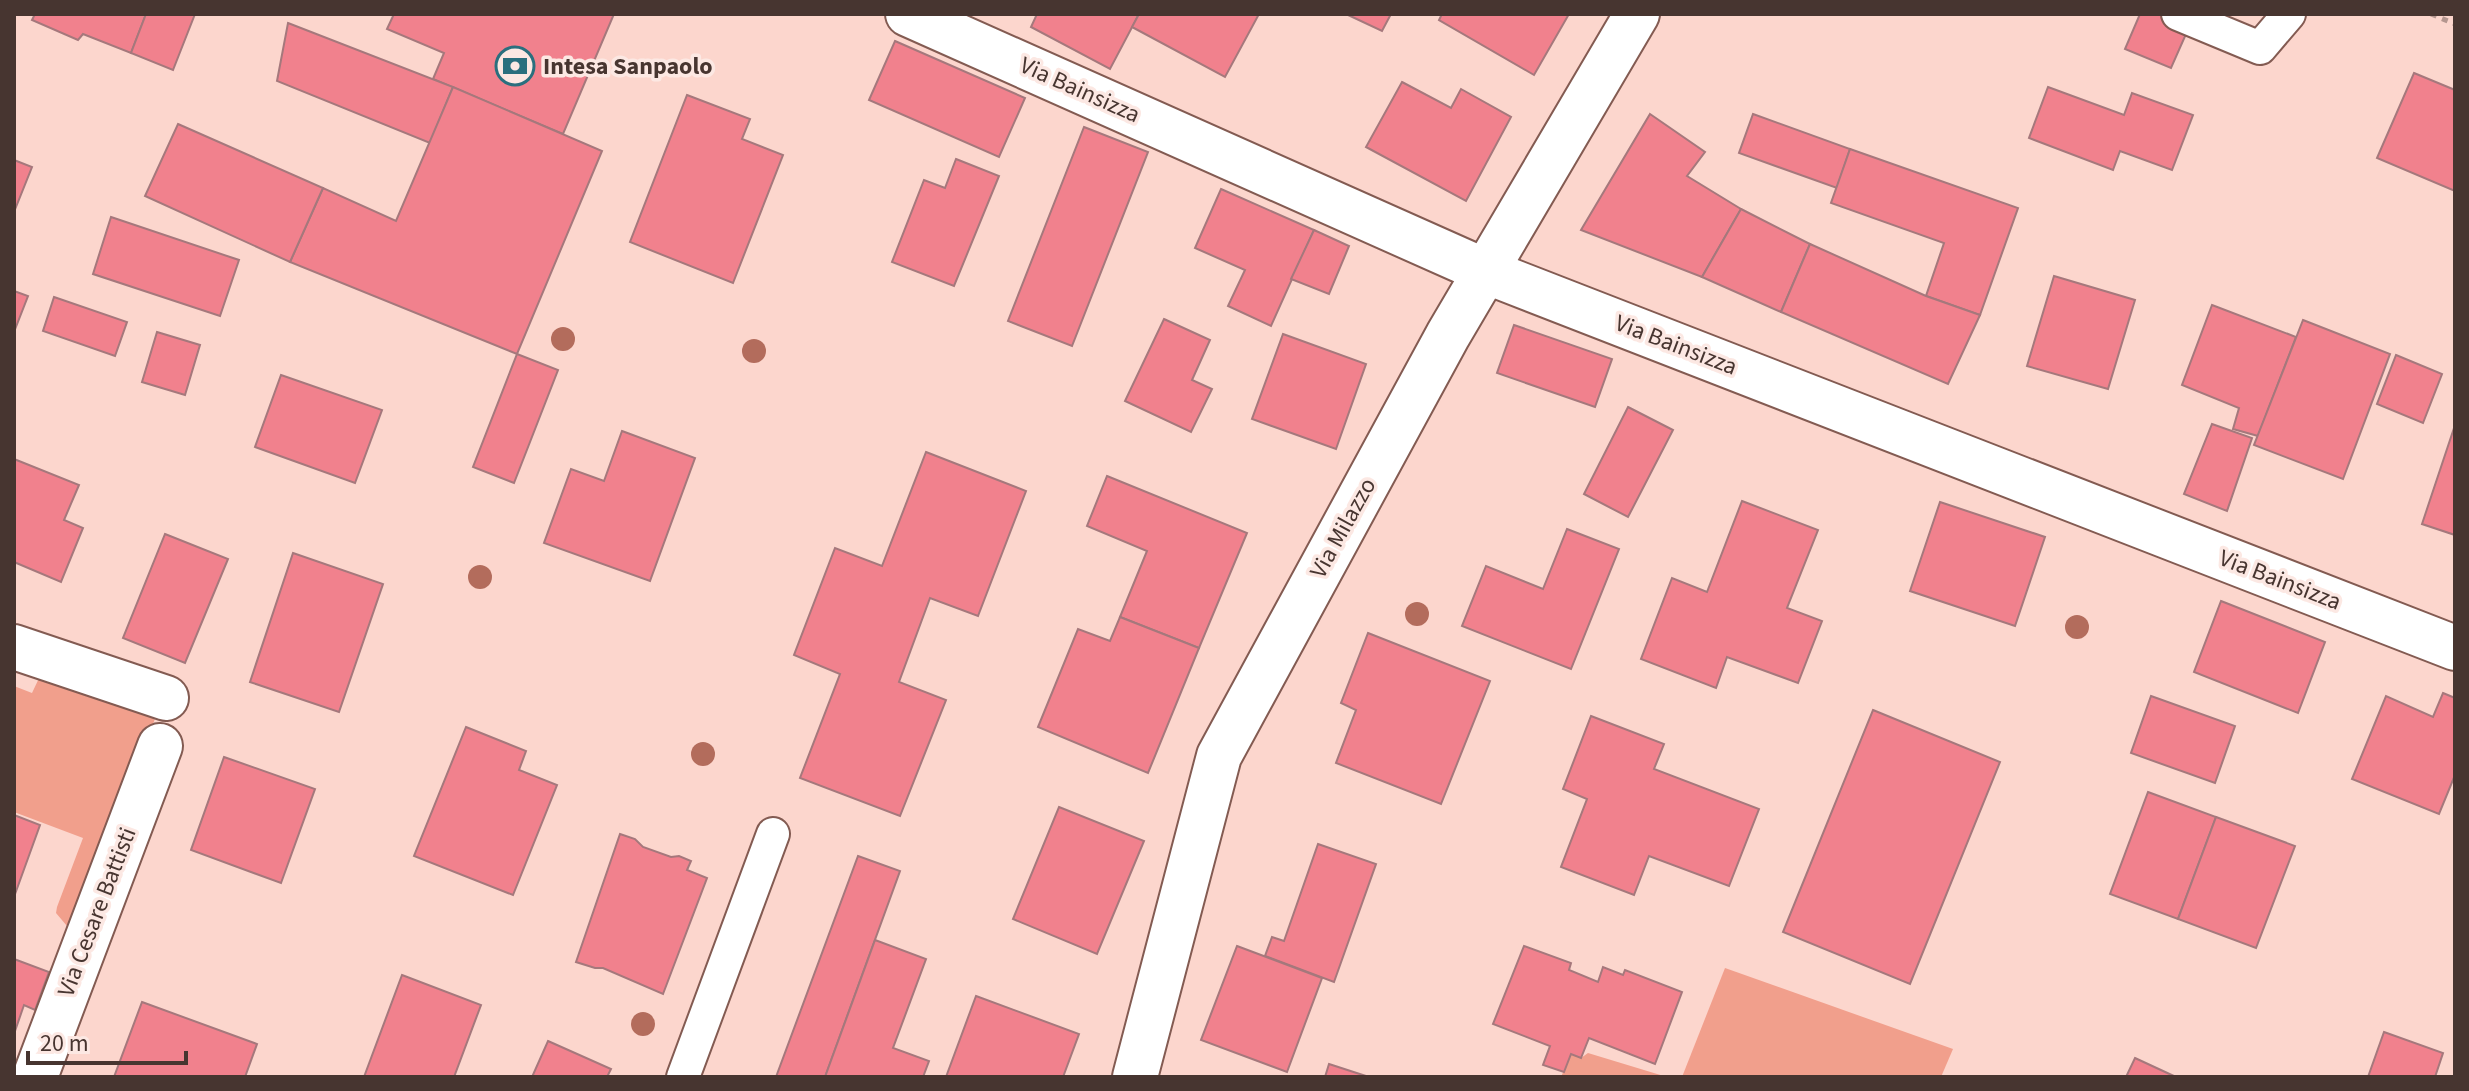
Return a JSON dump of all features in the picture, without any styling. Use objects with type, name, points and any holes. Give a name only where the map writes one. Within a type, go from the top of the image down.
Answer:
[{"type":"street","name":"Via Bainsizza","points":[[908,14],[1485,271],[2455,648]]},
{"type":"street","name":"Via Milazzo","points":[[1135,1077],[1219,756],[1433,363],[1637,14]]},
{"type":"street","points":[[14,647],[166,698]]},
{"type":"street","name":"Via Cesare Battisti","points":[[35,1077],[160,746]]},
{"type":"lane","points":[[2178,14],[2260,48],[2289,14]]},
{"type":"lane","points":[[683,1077],[773,834]]},
{"type":"path","points":[[2431,14],[2455,24]]},
{"type":"shaded area","points":[[41,674],[157,713],[84,917],[67,926],[56,913],[57,907],[83,838],[14,812],[14,686],[32,693]]},
{"type":"shaded area","points":[[1725,968],[1953,1049],[1941,1077],[1682,1077]]},
{"type":"shaded area","points":[[1588,1053],[1667,1077],[1561,1077],[1571,1054],[1581,1058]]},
{"type":"building","points":[[35,14],[146,14],[131,53],[83,34],[78,40],[32,20]]},
{"type":"building","points":[[146,14],[195,14],[173,70],[131,53]]},
{"type":"building","name":"Intesa Sanpaolo","points":[[394,14],[614,14],[563,134],[433,79],[444,53],[387,29]]},
{"type":"building","points":[[1037,14],[1139,14],[1110,69],[1031,27]]},
{"type":"building","points":[[1139,14],[1259,14],[1225,77],[1132,27]]},
{"type":"building","points":[[1346,14],[1391,14],[1382,31]]},
{"type":"building","points":[[1442,14],[1569,14],[1534,75],[1439,20]]},
{"type":"building","points":[[2140,14],[2164,14],[2190,25],[2171,68],[2125,49]]},
{"type":"building","points":[[288,23],[453,87],[430,143],[277,81]]},
{"type":"building","points":[[895,41],[1025,98],[999,157],[869,100]]},
{"type":"building","points":[[2414,73],[2455,90],[2455,191],[2377,158]]},
{"type":"building","points":[[1402,82],[1451,108],[1461,89],[1511,117],[1466,201],[1366,147]]},
{"type":"building","points":[[453,87],[602,151],[517,354],[290,262],[323,188],[396,221]]},
{"type":"building","points":[[2048,87],[2124,115],[2132,93],[2193,115],[2172,170],[2120,151],[2113,170],[2029,138]]},
{"type":"building","points":[[687,95],[750,119],[742,139],[783,155],[733,283],[630,242]]},
{"type":"building","points":[[1650,114],[1705,152],[1687,176],[1741,209],[1702,277],[1581,230]]},
{"type":"building","points":[[1753,114],[1850,149],[1837,188],[1739,153]]},
{"type":"building","points":[[178,124],[323,188],[290,262],[145,196]]},
{"type":"building","points":[[1084,127],[1148,152],[1072,346],[1008,321]]},
{"type":"building","points":[[1850,149],[2018,208],[1980,315],[1926,296],[1944,243],[1831,203]]},
{"type":"building","points":[[956,159],[999,176],[954,286],[892,262],[924,180],[945,188]]},
{"type":"building","points":[[14,160],[32,167],[14,212]]},
{"type":"building","points":[[1221,189],[1314,230],[1271,326],[1228,306],[1245,270],[1195,248]]},
{"type":"building","points":[[1741,209],[1810,244],[1781,312],[1702,277]]},
{"type":"building","points":[[111,217],[239,260],[220,316],[93,274]]},
{"type":"building","points":[[1314,230],[1349,246],[1329,294],[1291,279]]},
{"type":"building","points":[[1810,244],[1926,296],[1980,315],[1948,384],[1781,312]]},
{"type":"building","points":[[2054,276],[2135,300],[2108,389],[2027,366]]},
{"type":"building","points":[[14,291],[28,296],[14,332]]},
{"type":"building","points":[[54,297],[127,322],[115,356],[43,331]]},
{"type":"building","points":[[2212,305],[2296,337],[2258,436],[2233,429],[2239,408],[2182,385]]},
{"type":"building","points":[[1164,319],[1210,340],[1192,380],[1212,389],[1191,432],[1125,401]]},
{"type":"building","points":[[2303,320],[2390,354],[2343,479],[2254,445]]},
{"type":"building","points":[[1514,325],[1612,359],[1595,407],[1497,373]]},
{"type":"building","points":[[157,332],[200,345],[185,395],[142,382]]},
{"type":"building","points":[[1283,334],[1366,364],[1336,449],[1252,419]]},
{"type":"building","points":[[517,354],[558,370],[514,483],[473,467]]},
{"type":"building","points":[[2396,355],[2442,374],[2423,423],[2377,404]]},
{"type":"building","points":[[281,375],[382,410],[355,483],[255,447]]},
{"type":"building","points":[[1628,407],[1673,430],[1628,517],[1584,494]]},
{"type":"building","points":[[2212,424],[2252,438],[2227,511],[2184,494]]},
{"type":"building","points":[[2455,425],[2455,535],[2422,524]]},
{"type":"building","points":[[622,431],[695,458],[650,581],[544,543],[571,469],[604,481]]},
{"type":"building","points":[[926,452],[1026,491],[978,616],[930,598],[899,682],[946,700],[900,816],[800,778],[840,674],[794,655],[835,548],[882,566]]},
{"type":"building","points":[[14,459],[79,485],[64,520],[83,528],[61,582],[14,562]]},
{"type":"building","points":[[1107,476],[1247,533],[1199,648],[1120,617],[1147,551],[1087,526]]},
{"type":"building","points":[[1742,501],[1818,530],[1787,608],[1822,621],[1798,683],[1727,657],[1716,688],[1641,659],[1672,578],[1707,592]]},
{"type":"building","points":[[1940,502],[2045,537],[2015,626],[1910,591]]},
{"type":"building","points":[[1567,529],[1619,549],[1571,669],[1462,626],[1486,566],[1543,589]]},
{"type":"building","points":[[165,534],[228,559],[185,663],[123,638]]},
{"type":"building","points":[[293,553],[383,584],[339,712],[250,682]]},
{"type":"building","points":[[2221,601],[2325,642],[2298,713],[2194,672]]},
{"type":"building","points":[[1120,617],[1199,648],[1148,773],[1038,727],[1078,629],[1110,641]]},
{"type":"building","points":[[1368,633],[1490,681],[1441,804],[1336,763],[1356,710],[1341,703]]},
{"type":"building","points":[[2443,693],[2455,698],[2455,775],[2439,814],[2352,779],[2386,696],[2433,717]]},
{"type":"building","points":[[2151,696],[2235,726],[2215,783],[2131,753]]},
{"type":"building","points":[[1873,710],[2000,762],[1910,984],[1783,932]]},
{"type":"building","points":[[1591,716],[1664,744],[1654,769],[1759,809],[1729,886],[1649,856],[1634,895],[1561,867],[1587,799],[1563,789]]},
{"type":"building","points":[[466,727],[526,751],[519,770],[557,785],[513,895],[414,856]]},
{"type":"building","points":[[224,757],[315,789],[281,883],[191,850]]},
{"type":"building","points":[[2148,792],[2216,817],[2178,919],[2110,894]]},
{"type":"building","points":[[1059,807],[1144,841],[1097,954],[1013,919]]},
{"type":"building","points":[[14,815],[40,825],[14,897]]},
{"type":"building","points":[[2216,817],[2295,846],[2256,948],[2178,919]]},
{"type":"building","points":[[620,834],[635,839],[643,847],[691,861],[687,870],[707,878],[663,994],[603,968],[576,962]]},
{"type":"building","points":[[1318,844],[1376,864],[1334,982],[1265,956],[1272,937],[1284,941]]},
{"type":"building","points":[[858,856],[900,871],[825,1077],[776,1077]]},
{"type":"building","points":[[875,940],[926,959],[893,1048],[929,1061],[923,1077],[825,1077]]},
{"type":"building","points":[[1237,946],[1322,978],[1287,1072],[1201,1040]]},
{"type":"building","points":[[1524,946],[1571,963],[1569,970],[1598,982],[1603,967],[1623,975],[1625,970],[1682,992],[1655,1064],[1589,1038],[1581,1058],[1571,1054],[1564,1072],[1543,1065],[1550,1046],[1493,1024]]},
{"type":"building","points":[[14,959],[49,972],[35,1010],[24,1005],[14,1034]]},
{"type":"building","points":[[402,975],[481,1005],[454,1077],[364,1077]]},
{"type":"building","points":[[976,996],[1079,1034],[1063,1077],[946,1077]]},
{"type":"building","points":[[142,1002],[257,1044],[245,1077],[114,1077]]},
{"type":"building","points":[[2384,1032],[2443,1053],[2435,1077],[2368,1077]]},
{"type":"building","points":[[548,1041],[611,1069],[607,1077],[532,1077]]},
{"type":"building","points":[[2135,1058],[2176,1077],[2126,1077]]},
{"type":"building","points":[[1329,1064],[1369,1077],[1325,1077]]},
{"type":"place","name":"Intesa Sanpaolo","points":[[515,66]]}]
